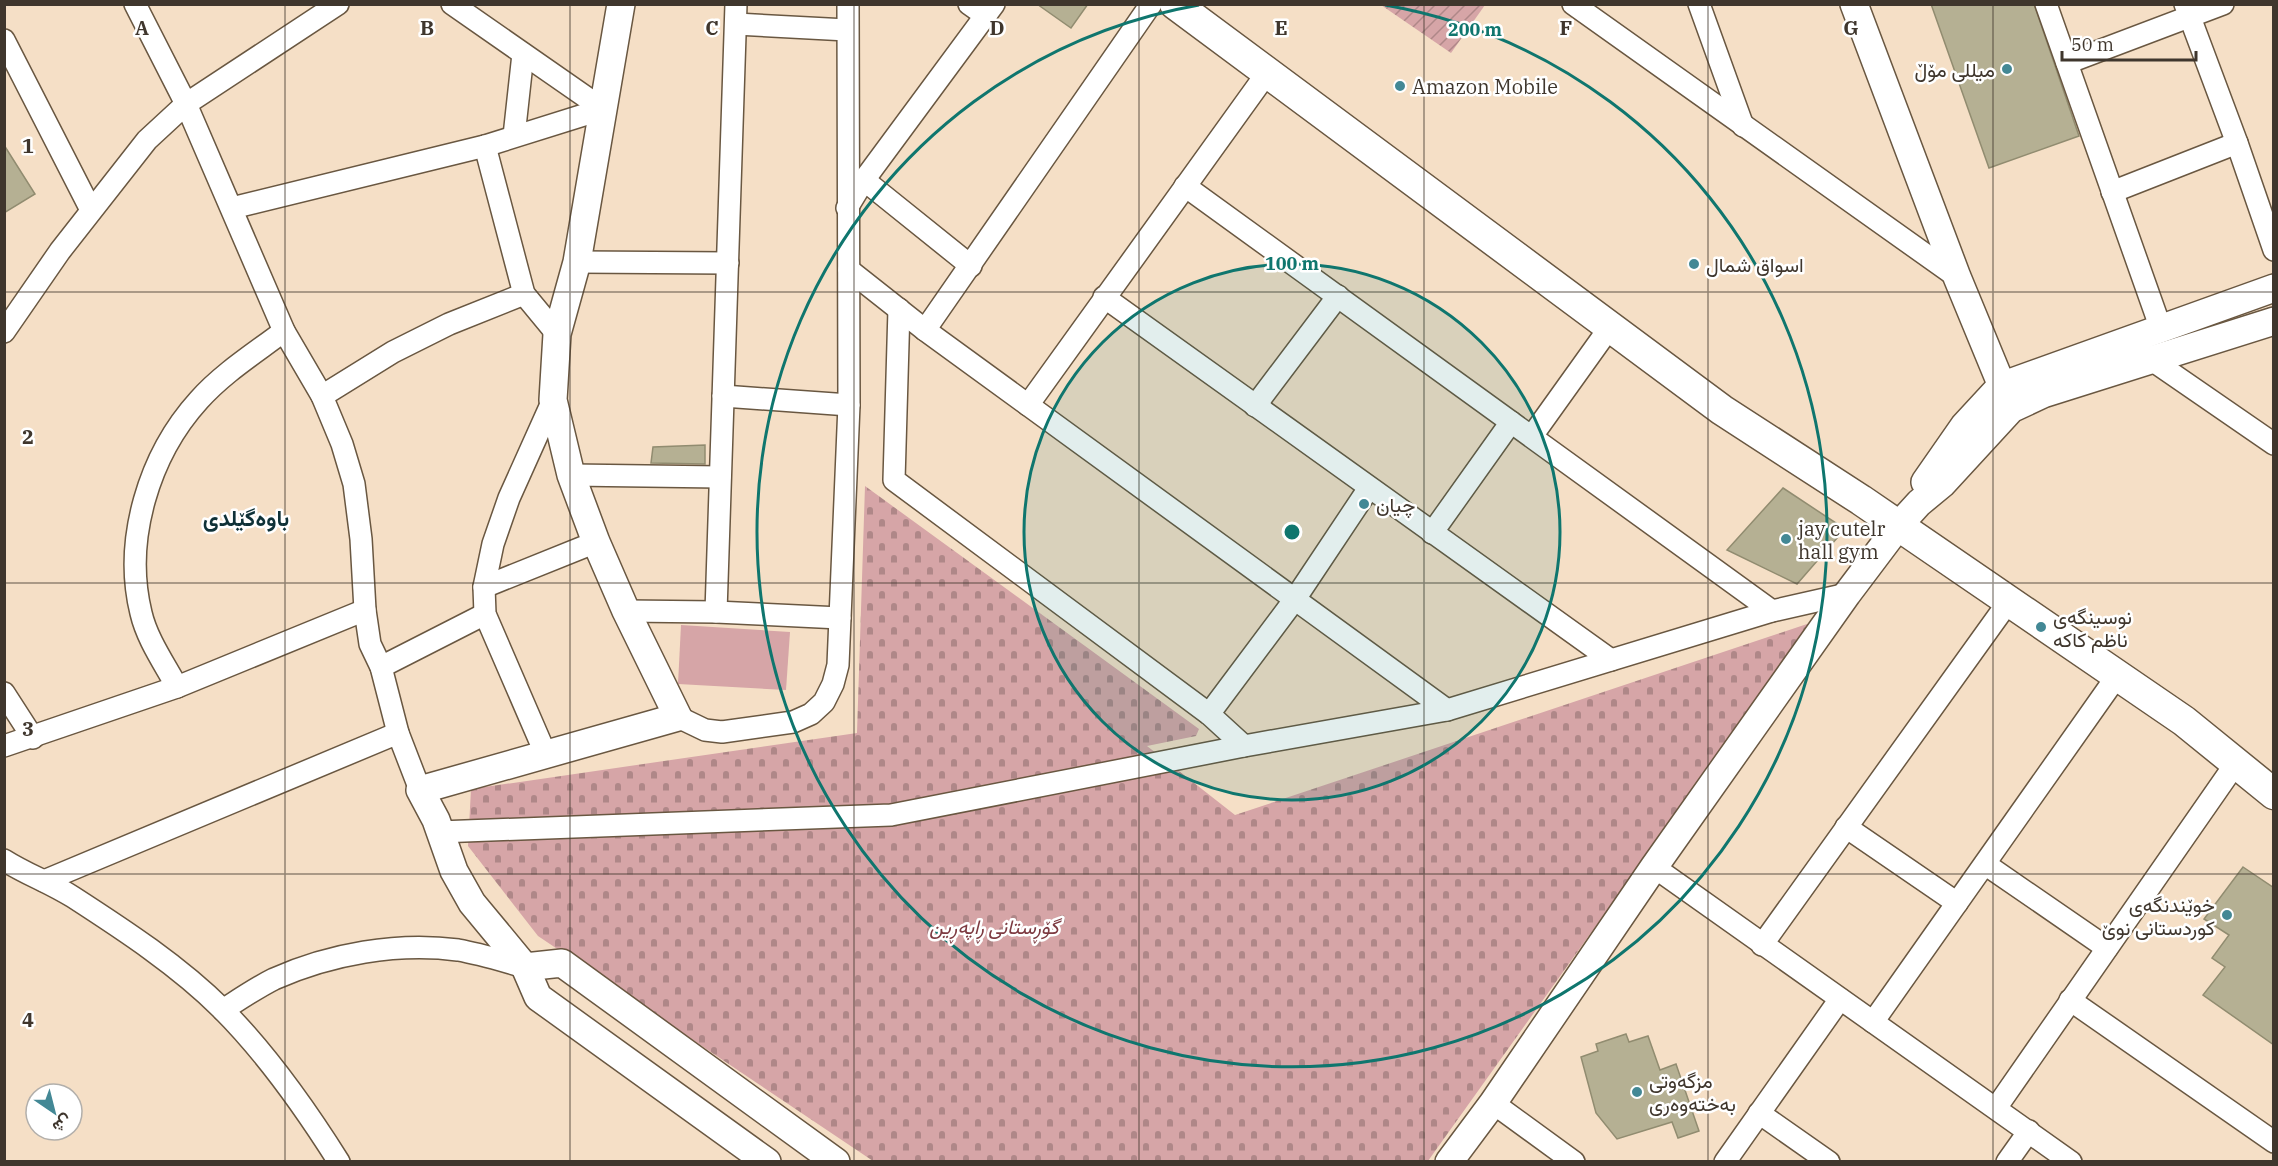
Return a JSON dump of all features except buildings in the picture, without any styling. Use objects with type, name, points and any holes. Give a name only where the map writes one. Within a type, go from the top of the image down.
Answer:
[{"type":"main road","points":[[1175,4],[1722,410],[1899,525],[2184,721],[2274,794]]},
{"type":"street","points":[[135,4],[186,104],[284,331],[322,396],[342,444],[354,484],[370,644],[381,667],[398,733],[420,790],[436,820],[454,871],[472,903],[525,967],[538,998],[767,1161]]},
{"type":"street","points":[[306,26],[312,4]]},
{"type":"street","points":[[4,332],[91,210],[147,140],[186,104],[338,4]]},
{"type":"street","points":[[452,4],[603,109]]},
{"type":"street","points":[[621,4],[577,262],[557,334],[553,400],[571,475],[596,542],[626,611],[678,717],[705,730],[722,732],[793,722],[811,714],[824,702],[833,684],[838,665],[849,405],[848,4]]},
{"type":"street","points":[[925,330],[1151,4]]},
{"type":"street","points":[[1573,4],[1957,278]]},
{"type":"street","points":[[1699,4],[1743,126]]},
{"type":"street","points":[[1854,4],[1957,278],[2006,398]]},
{"type":"street","points":[[2046,4],[2161,329]]},
{"type":"street","points":[[2067,63],[2187,10],[2223,4]]},
{"type":"street","points":[[847,209],[864,180],[983,8]]},
{"type":"street","points":[[2187,10],[2274,250]]},
{"type":"street","points":[[716,612],[736,14],[847,30]]},
{"type":"street","points":[[4,40],[91,210]]},
{"type":"street","points":[[514,136],[523,54]]},
{"type":"street","points":[[1028,405],[1267,73]]},
{"type":"street","points":[[231,208],[485,146],[603,109]]},
{"type":"street","points":[[2112,192],[2237,143]]},
{"type":"street","points":[[485,146],[524,294],[557,334]]},
{"type":"street","points":[[864,180],[970,266]]},
{"type":"street","points":[[1185,186],[1772,610]]},
{"type":"street","points":[[577,262],[728,263]]},
{"type":"street","points":[[849,270],[925,330],[1447,710]]},
{"type":"street","points":[[1449,1161],[1493,1103],[1654,867],[1847,594],[1918,503],[1942,484],[2006,398],[2161,329],[2274,288]]},
{"type":"street","points":[[322,396],[449,324],[524,294]]},
{"type":"street","points":[[1256,406],[1338,296]]},
{"type":"street","points":[[1104,297],[1611,660]]},
{"type":"street","points":[[899,309],[894,480],[1209,714],[1244,746]]},
{"type":"street","points":[[2006,398],[2043,394],[2274,321]]},
{"type":"street","points":[[1532,436],[1610,327]]},
{"type":"street","points":[[177,687],[154,646],[141,614],[136,578],[137,537],[146,498],[157,463],[178,426],[199,400],[224,376],[284,331]]},
{"type":"street","points":[[2152,360],[2274,444]]},
{"type":"street","points":[[723,396],[849,405]]},
{"type":"street","points":[[546,754],[485,614],[484,587],[493,544],[509,498],[553,400]]},
{"type":"street","points":[[1432,533],[1511,422]]},
{"type":"street","points":[[571,475],[720,477]]},
{"type":"street","points":[[1209,714],[1295,599],[1369,488]]},
{"type":"street","points":[[484,587],[596,542]]},
{"type":"street","points":[[440,832],[891,815],[1244,746],[1447,710],[1772,610],[1847,594]]},
{"type":"street","points":[[1762,945],[2009,601]]},
{"type":"street","points":[[4,746],[177,687],[365,610]]},
{"type":"street","points":[[626,611],[716,612],[840,618]]},
{"type":"street","points":[[381,667],[485,614]]},
{"type":"street","points":[[1873,1022],[2117,676]]},
{"type":"street","points":[[4,693],[33,738]]},
{"type":"street","points":[[420,790],[678,717]]},
{"type":"street","points":[[44,881],[398,733]]},
{"type":"street","points":[[1996,1108],[2236,764]]},
{"type":"street","points":[[1846,827],[1957,903]]},
{"type":"street","points":[[4,860],[44,881],[121,929],[189,980],[223,1010],[286,1084],[339,1161]]},
{"type":"street","points":[[1985,864],[2107,948]]},
{"type":"street","points":[[1654,867],[2071,1161]]},
{"type":"street","points":[[223,1010],[275,979],[322,962],[372,951],[427,947],[458,951],[525,967],[562,963],[836,1161]]},
{"type":"street","points":[[1725,1161],[1840,999]]},
{"type":"street","points":[[2070,1000],[2274,1142]]},
{"type":"street","points":[[1493,1103],[1574,1161]]},
{"type":"street","points":[[1759,1113],[1829,1161]]},
{"type":"street","points":[[2007,1161],[2029,1131]]},
{"type":"green space","points":[[1381,5],[1485,5],[1451,53]]},
{"type":"green space","name":"گۆڕستانی ڕاپەڕین","points":[[865,486],[1199,729],[1196,736],[1147,746],[1235,815],[1813,622],[1428,1161],[873,1161],[538,936],[468,846],[471,789],[857,733]]},
{"type":"green space","points":[[681,625],[790,632],[786,690],[678,684]]},
{"type":"place","name":"میللی مۆڵ","points":[[2007,69]]},
{"type":"place","name":"Amazon Mobile","points":[[1400,86]]},
{"type":"place","name":"اسواق شمال","points":[[1694,264]]},
{"type":"place","name":"چيان","points":[[1364,504]]},
{"type":"place","name":"jay cutelr hall gym","points":[[1786,539]]},
{"type":"place","name":"نوسینگەی ناظم کاکە","points":[[2041,627]]},
{"type":"place","name":"خوێندنگەی کوردستانی نوێ","points":[[2227,915]]},
{"type":"place","name":"مزگەوتی بەختەوەری","points":[[1637,1092]]},
{"type":"district","name":"باوەگێلدی","points":[[246,517]]}]
